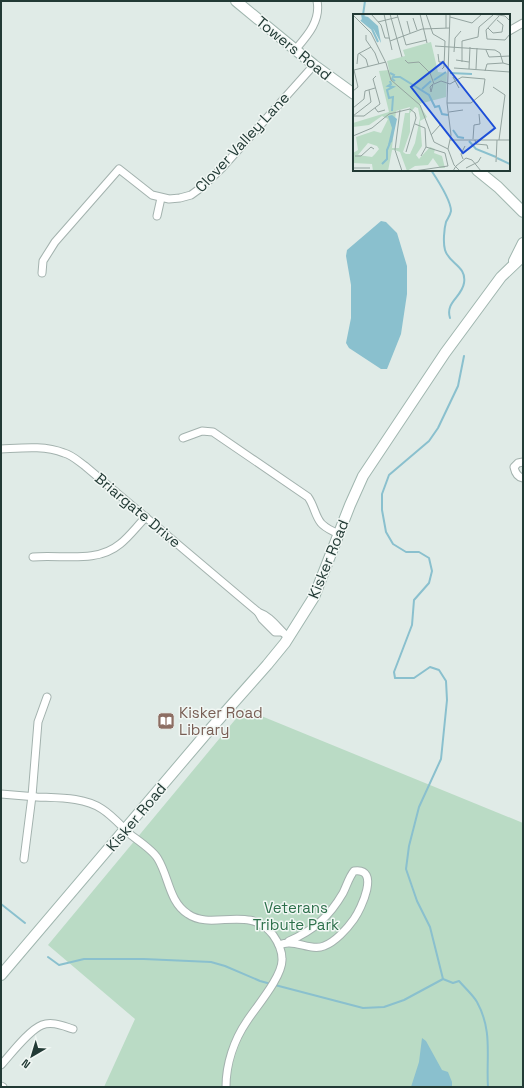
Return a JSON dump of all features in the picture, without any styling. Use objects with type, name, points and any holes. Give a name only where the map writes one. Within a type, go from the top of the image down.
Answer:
[{"type":"main road","name":"Towers Road","points":[[236,1],[314,65],[353,93]]},
{"type":"main road","points":[[478,171],[498,187],[523,213]]},
{"type":"main road","points":[[510,268],[523,244]]},
{"type":"main road","name":"Kisker Road","points":[[1,975],[205,735],[267,665],[285,635],[294,628],[314,597],[338,534],[363,476],[445,353],[501,277],[523,256]]},
{"type":"street","points":[[296,50],[309,34],[316,21],[318,6],[317,1]]},
{"type":"street","points":[[510,30],[523,23]]},
{"type":"street","name":"Clover Valley Lane","points":[[42,273],[43,261],[55,242],[119,169],[152,195],[169,199],[191,195],[222,168],[314,65]]},
{"type":"street","points":[[157,216],[161,198]]},
{"type":"street","points":[[183,438],[202,430],[213,432],[308,497],[322,524],[338,534]]},
{"type":"street","name":"Briargate Drive","points":[[1,449],[43,448],[69,455],[85,466],[258,612],[262,619],[275,632],[285,635]]},
{"type":"street","points":[[523,462],[518,463],[514,467],[518,476],[523,478]]},
{"type":"street","points":[[33,558],[47,556],[101,555],[109,552],[121,544],[146,517]]},
{"type":"street","points":[[24,860],[32,796],[38,722],[47,698]]},
{"type":"street","points":[[1,794],[83,801],[102,808],[157,857],[165,872],[174,900],[190,916],[201,919],[247,919],[260,923],[271,932],[279,945],[283,961],[281,968],[272,986],[246,1022],[237,1038],[230,1060],[226,1087]]},
{"type":"street","points":[[279,945],[287,943],[315,928],[325,918],[336,903],[354,871],[359,870],[367,875],[368,882],[360,908],[354,920],[344,931],[324,946],[317,947],[287,943]]},
{"type":"street","points":[[1,1065],[28,1034],[42,1025],[56,1024],[73,1028]]},
{"type":"green space","name":"Veterans Tribute Park","points":[[244,709],[523,823],[523,1087],[104,1087],[135,1019],[48,945]]},
{"type":"water","points":[[381,221],[386,222],[397,233],[407,266],[407,294],[401,334],[387,369],[381,369],[349,348],[346,343],[351,318],[351,285],[346,256],[347,250]]},
{"type":"water","points":[[422,1038],[426,1041],[442,1070],[448,1072],[452,1082],[452,1087],[411,1087],[419,1062]]},
{"type":"waterway","points":[[363,14],[365,1]]},
{"type":"waterway","points":[[432,171],[449,201],[451,211],[445,228],[445,250],[450,259],[463,273],[464,277],[463,288],[450,308],[450,318]]},
{"type":"waterway","points":[[443,979],[430,927],[417,901],[406,869],[409,846],[419,807],[441,759],[447,700],[446,681],[439,670],[430,667],[414,678],[395,678],[394,672],[412,625],[414,600],[429,583],[432,571],[429,558],[419,552],[406,552],[393,544],[386,532],[382,510],[382,494],[389,475],[429,441],[438,428],[458,386],[464,356]]},
{"type":"waterway","points":[[1,904],[25,923]]},
{"type":"waterway","points":[[48,957],[59,965],[84,959],[144,959],[211,962],[271,984]]},
{"type":"waterway","points":[[275,985],[363,1008],[384,1007],[404,1000],[443,979],[453,983],[459,981],[477,1002],[485,1023],[488,1044],[488,1087]]},
{"type":"place","name":"Kisker Road Library","points":[[166,721]]}]
